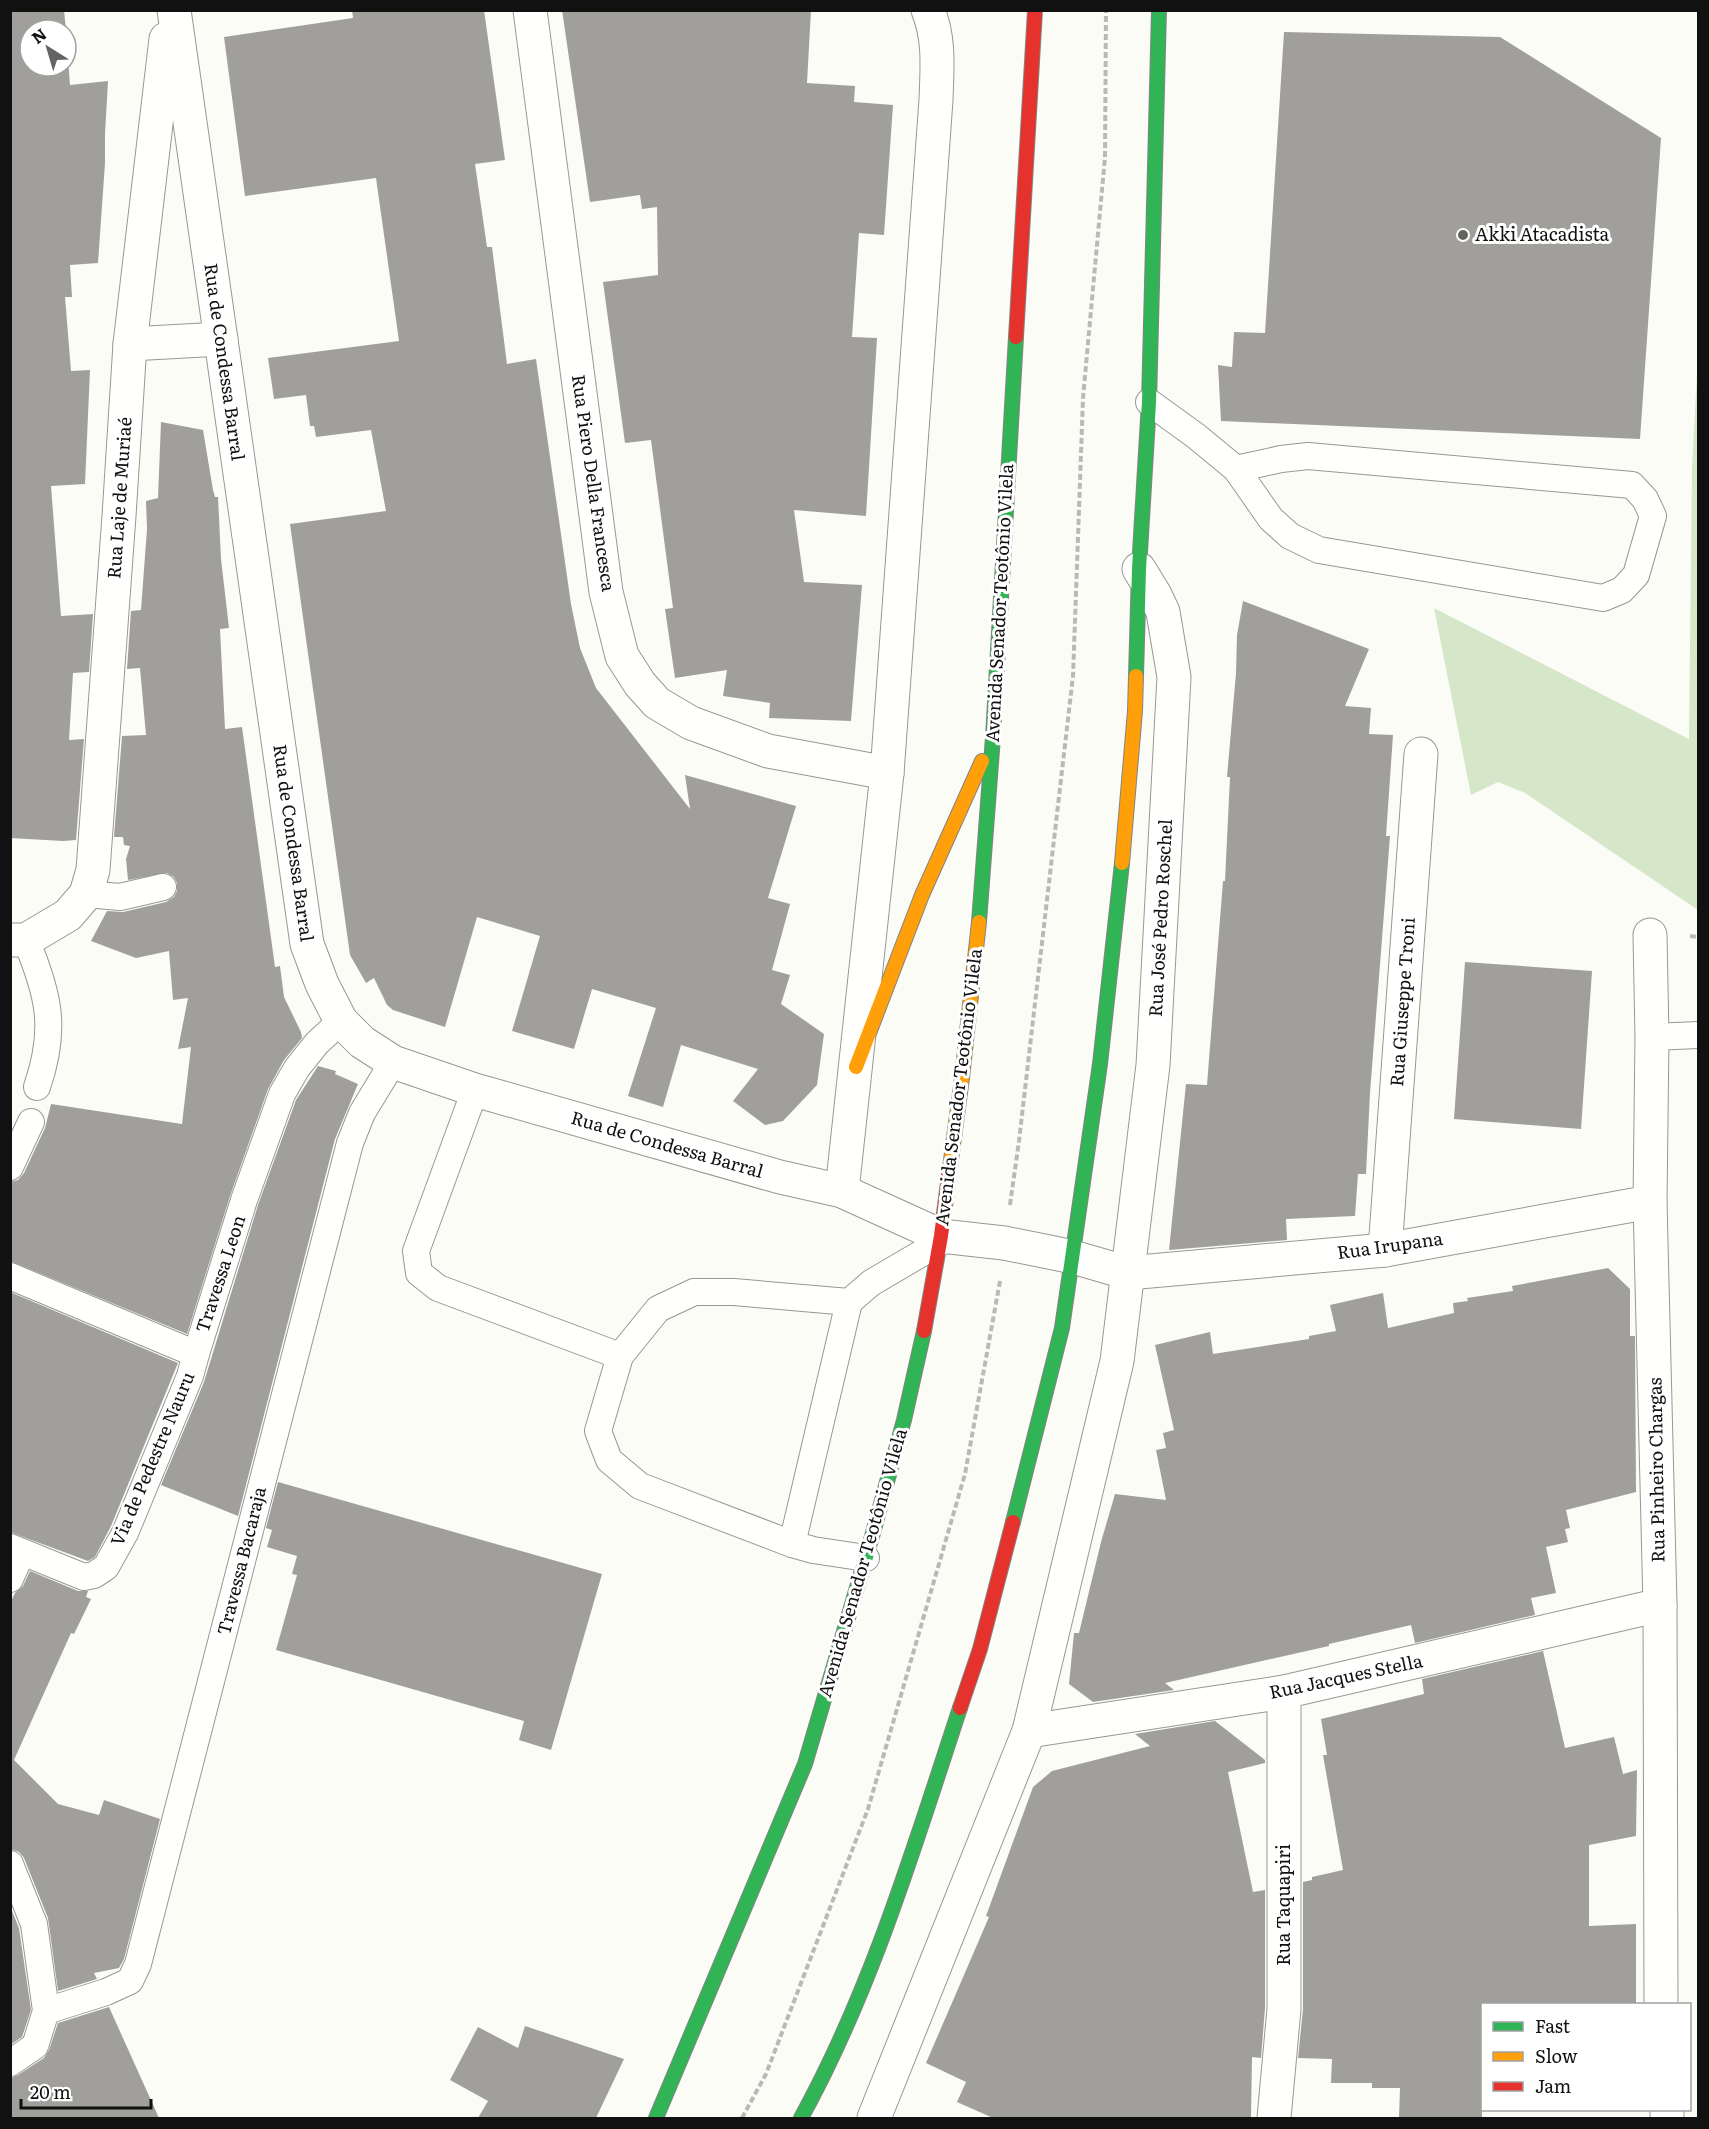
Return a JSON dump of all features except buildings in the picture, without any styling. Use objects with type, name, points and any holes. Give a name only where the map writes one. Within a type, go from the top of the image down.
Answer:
[{"type":"main road","name":"Avenida Senador Teotônio Vilela","points":[[656,2118],[805,1764],[904,1420],[924,1331],[940,1239],[978,929],[993,737],[1035,10]]},
{"type":"main road","points":[[801,2118],[818,2087],[861,1992],[980,1648],[1057,1352],[1100,1064],[1119,894],[1135,711],[1139,569],[1149,402],[1159,10]]},
{"type":"main road","points":[[856,1067],[922,895],[993,737]]},
{"type":"street","name":"Rua de Condessa Barral","points":[[172,10],[307,944],[322,984],[341,1021],[362,1042],[393,1062],[475,1090],[780,1177],[842,1191],[940,1239],[1004,1243],[1073,1257],[1128,1273]]},
{"type":"street","name":"Rua Laje de Muriaé","points":[[18,940],[68,915],[86,894],[93,870],[130,344],[172,10]]},
{"type":"street","name":"Rua Piero Della Francesca","points":[[530,10],[606,592],[622,656],[640,684],[657,703],[691,723],[768,751],[887,773]]},
{"type":"street","points":[[842,1191],[887,773],[936,100],[937,45],[935,27],[928,10]]},
{"type":"street","points":[[130,344],[221,339]]},
{"type":"street","name":"Rua José Pedro Roschel","points":[[1128,1273],[1153,1065],[1174,676],[1163,612],[1139,569]]},
{"type":"street","name":"Rua Giuseppe Troni","points":[[1385,1250],[1420,754]]},
{"type":"street","name":"Rua Pinheiro Chargas","points":[[1650,935],[1653,1037],[1650,1202],[1660,1605],[1661,2003]]},
{"type":"street","name":"Rua Irupana","points":[[1128,1273],[1385,1250],[1650,1202]]},
{"type":"street","points":[[874,2118],[1029,1731],[1117,1362],[1128,1273]]},
{"type":"street","name":"Rua Jacques Stella","points":[[1029,1731],[1284,1692],[1660,1605]]},
{"type":"street","name":"Rua Taquapiri","points":[[1274,2118],[1284,2009],[1284,1692]]},
{"type":"lane","points":[[1149,402],[1236,469],[1271,519],[1290,537],[1319,550],[1603,598],[1622,590],[1636,575],[1653,516],[1645,499],[1632,486],[1308,456],[1281,459],[1236,469]]},
{"type":"lane","points":[[86,894],[120,897],[163,887]]},
{"type":"lane","points":[[18,940],[39,970],[47,998],[50,1034],[37,1087]]},
{"type":"lane","name":"Travessa Leon","points":[[10,1276],[196,1354],[244,1200],[282,1094],[297,1068],[317,1043],[341,1021]]},
{"type":"lane","points":[[1653,1037],[1698,1035]]},
{"type":"lane","name":"Travessa Bacaraja","points":[[46,2011],[106,1992],[129,1981],[138,1964],[350,1143],[362,1113],[393,1062]]},
{"type":"lane","points":[[475,1090],[416,1251],[419,1273],[438,1288],[620,1356]]},
{"type":"lane","points":[[10,1167],[31,1122]]},
{"type":"lane","points":[[792,1544],[849,1302],[872,1283],[940,1239]]},
{"type":"lane","points":[[849,1302],[734,1292],[694,1292],[658,1309],[620,1356],[598,1431],[609,1460],[640,1486],[792,1544],[813,1550],[866,1558]]},
{"type":"lane","name":"Via de Pedestre Nauru","points":[[16,1549],[84,1577],[94,1575],[106,1567],[125,1533],[190,1376],[196,1354]]},
{"type":"lane","points":[[10,1579],[16,1549]]},
{"type":"lane","points":[[10,1864],[34,1924],[46,2011],[35,2046],[10,2063]]},
{"type":"green space","points":[[1698,355],[1698,910],[1525,793],[1498,782],[1471,795],[1434,608],[1689,739],[1692,466]]},
{"type":"traffic: fast","points":[[1136,676],[1139,569],[1149,402],[1159,10]]},
{"type":"traffic: fast","points":[[979,922],[993,737],[1016,337]]},
{"type":"traffic: fast","points":[[1013,1522],[1062,1328],[1100,1064],[1122,863]]},
{"type":"traffic: fast","points":[[656,2118],[805,1764],[873,1533],[904,1420],[924,1331]]},
{"type":"traffic: fast","points":[[801,2118],[849,2019],[890,1917],[960,1708]]},
{"type":"traffic: slow","points":[[1122,863],[1136,676]]},
{"type":"traffic: slow","points":[[856,1067],[922,895],[982,761]]},
{"type":"traffic: slow","points":[[949,1175],[979,922]]},
{"type":"traffic: jam","points":[[1016,337],[1035,10]]},
{"type":"traffic: jam","points":[[924,1331],[949,1175]]},
{"type":"traffic: jam","points":[[960,1708],[980,1649],[1013,1522]]},
{"type":"place","name":"Akki Atacadista","points":[[1463,235]]}]
